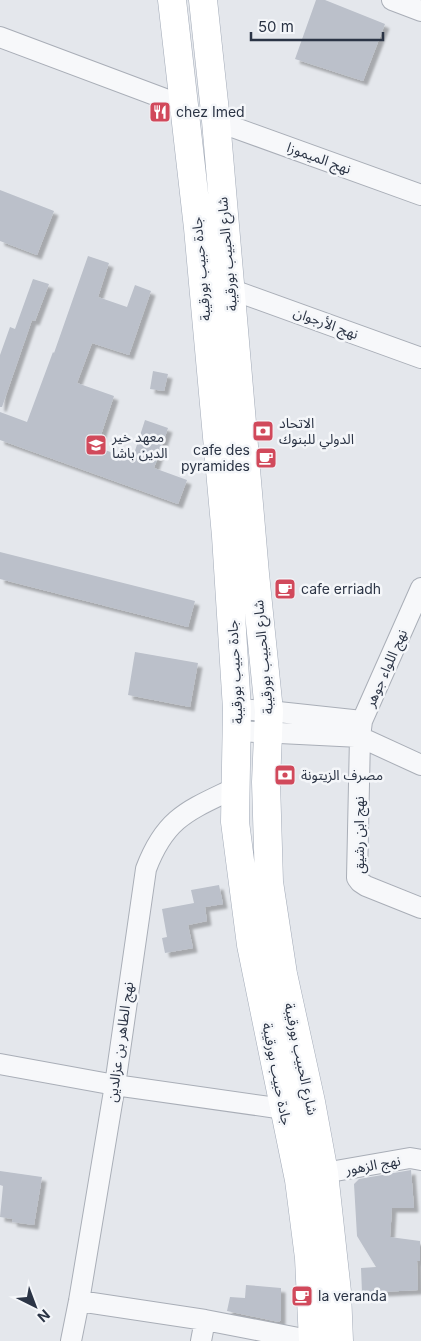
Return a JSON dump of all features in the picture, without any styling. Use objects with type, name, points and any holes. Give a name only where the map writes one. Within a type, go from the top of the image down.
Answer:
[{"type":"main road","name":"جادة حبيب بورقيبة","points":[[172,0],[198,228],[226,536],[237,720],[235,822],[251,945],[299,1180],[309,1258],[313,1341]]},
{"type":"main road","name":"شارع الحبيب بورقيبة","points":[[203,0],[216,121],[269,721],[267,824],[271,898],[283,974],[311,1102],[324,1173],[337,1292],[338,1341]]},
{"type":"street","points":[[392,0],[421,11]]},
{"type":"street","points":[[0,37],[184,106]]},
{"type":"street","name":"نهج الميموزا","points":[[216,121],[421,195]]},
{"type":"street","name":"نهج الأرجوان","points":[[230,289],[421,358]]},
{"type":"street","name":"نهج اللواء جوهر","points":[[361,729],[415,618],[421,588]]},
{"type":"street","points":[[237,720],[361,729],[421,765]]},
{"type":"street","name":"نهج ابن رشيق","points":[[361,729],[357,878],[366,886],[421,908]]},
{"type":"street","name":"نهج الطاهر بن عزالدين","points":[[71,1341],[114,1085],[146,869],[152,852],[161,836],[172,824],[191,810],[237,787]]},
{"type":"street","points":[[0,1064],[114,1085],[284,1109]]},
{"type":"street","name":"نهج الزهور","points":[[324,1173],[410,1158],[421,1160]]},
{"type":"street","points":[[79,1301],[205,1320],[313,1341]]},
{"type":"street","points":[[201,1341],[205,1320]]},
{"type":"building","points":[[316,0],[325,0],[385,24],[363,81],[295,59]]},
{"type":"building","points":[[0,190],[54,211],[37,255],[0,241]]},
{"type":"building","points":[[88,256],[109,263],[98,297],[127,307],[135,285],[151,291],[129,355],[92,343],[77,383],[114,396],[97,447],[132,460],[145,420],[168,428],[154,468],[187,480],[178,504],[0,440],[0,412],[27,422],[54,353]]},
{"type":"building","points":[[33,279],[49,284],[35,321],[32,320],[2,407],[0,407],[0,355],[10,327],[15,329]]},
{"type":"building","points":[[153,371],[168,374],[164,391],[150,389]]},
{"type":"building","points":[[0,552],[195,601],[188,627],[0,579]]},
{"type":"building","points":[[135,652],[198,663],[190,707],[128,695]]},
{"type":"building","points":[[219,885],[223,904],[205,907],[207,921],[188,925],[193,948],[165,953],[162,938],[167,937],[162,909],[194,903],[191,890]]},
{"type":"building","points":[[411,1170],[414,1208],[392,1208],[390,1237],[420,1241],[420,1261],[417,1261],[418,1290],[362,1293],[361,1268],[376,1267],[357,1236],[354,1184],[359,1179]]},
{"type":"building","points":[[0,1171],[42,1177],[34,1225],[12,1222],[13,1219],[0,1217],[3,1186],[0,1185]]},
{"type":"building","points":[[246,1285],[281,1288],[281,1320],[279,1322],[227,1311],[230,1297],[245,1298]]},
{"type":"place","name":"chez Imed","points":[[160,112]]},
{"type":"place","name":"الاتحاد الدولي للبنوك","points":[[263,431]]},
{"type":"place","name":"معهد خير الدين باشا","points":[[96,445]]},
{"type":"place","name":"cafe des pyramides","points":[[266,458]]},
{"type":"place","name":"cafe erriadh","points":[[285,589]]},
{"type":"place","name":"مصرف الزيتونة","points":[[285,775]]},
{"type":"place","name":"la veranda","points":[[302,1296]]}]
